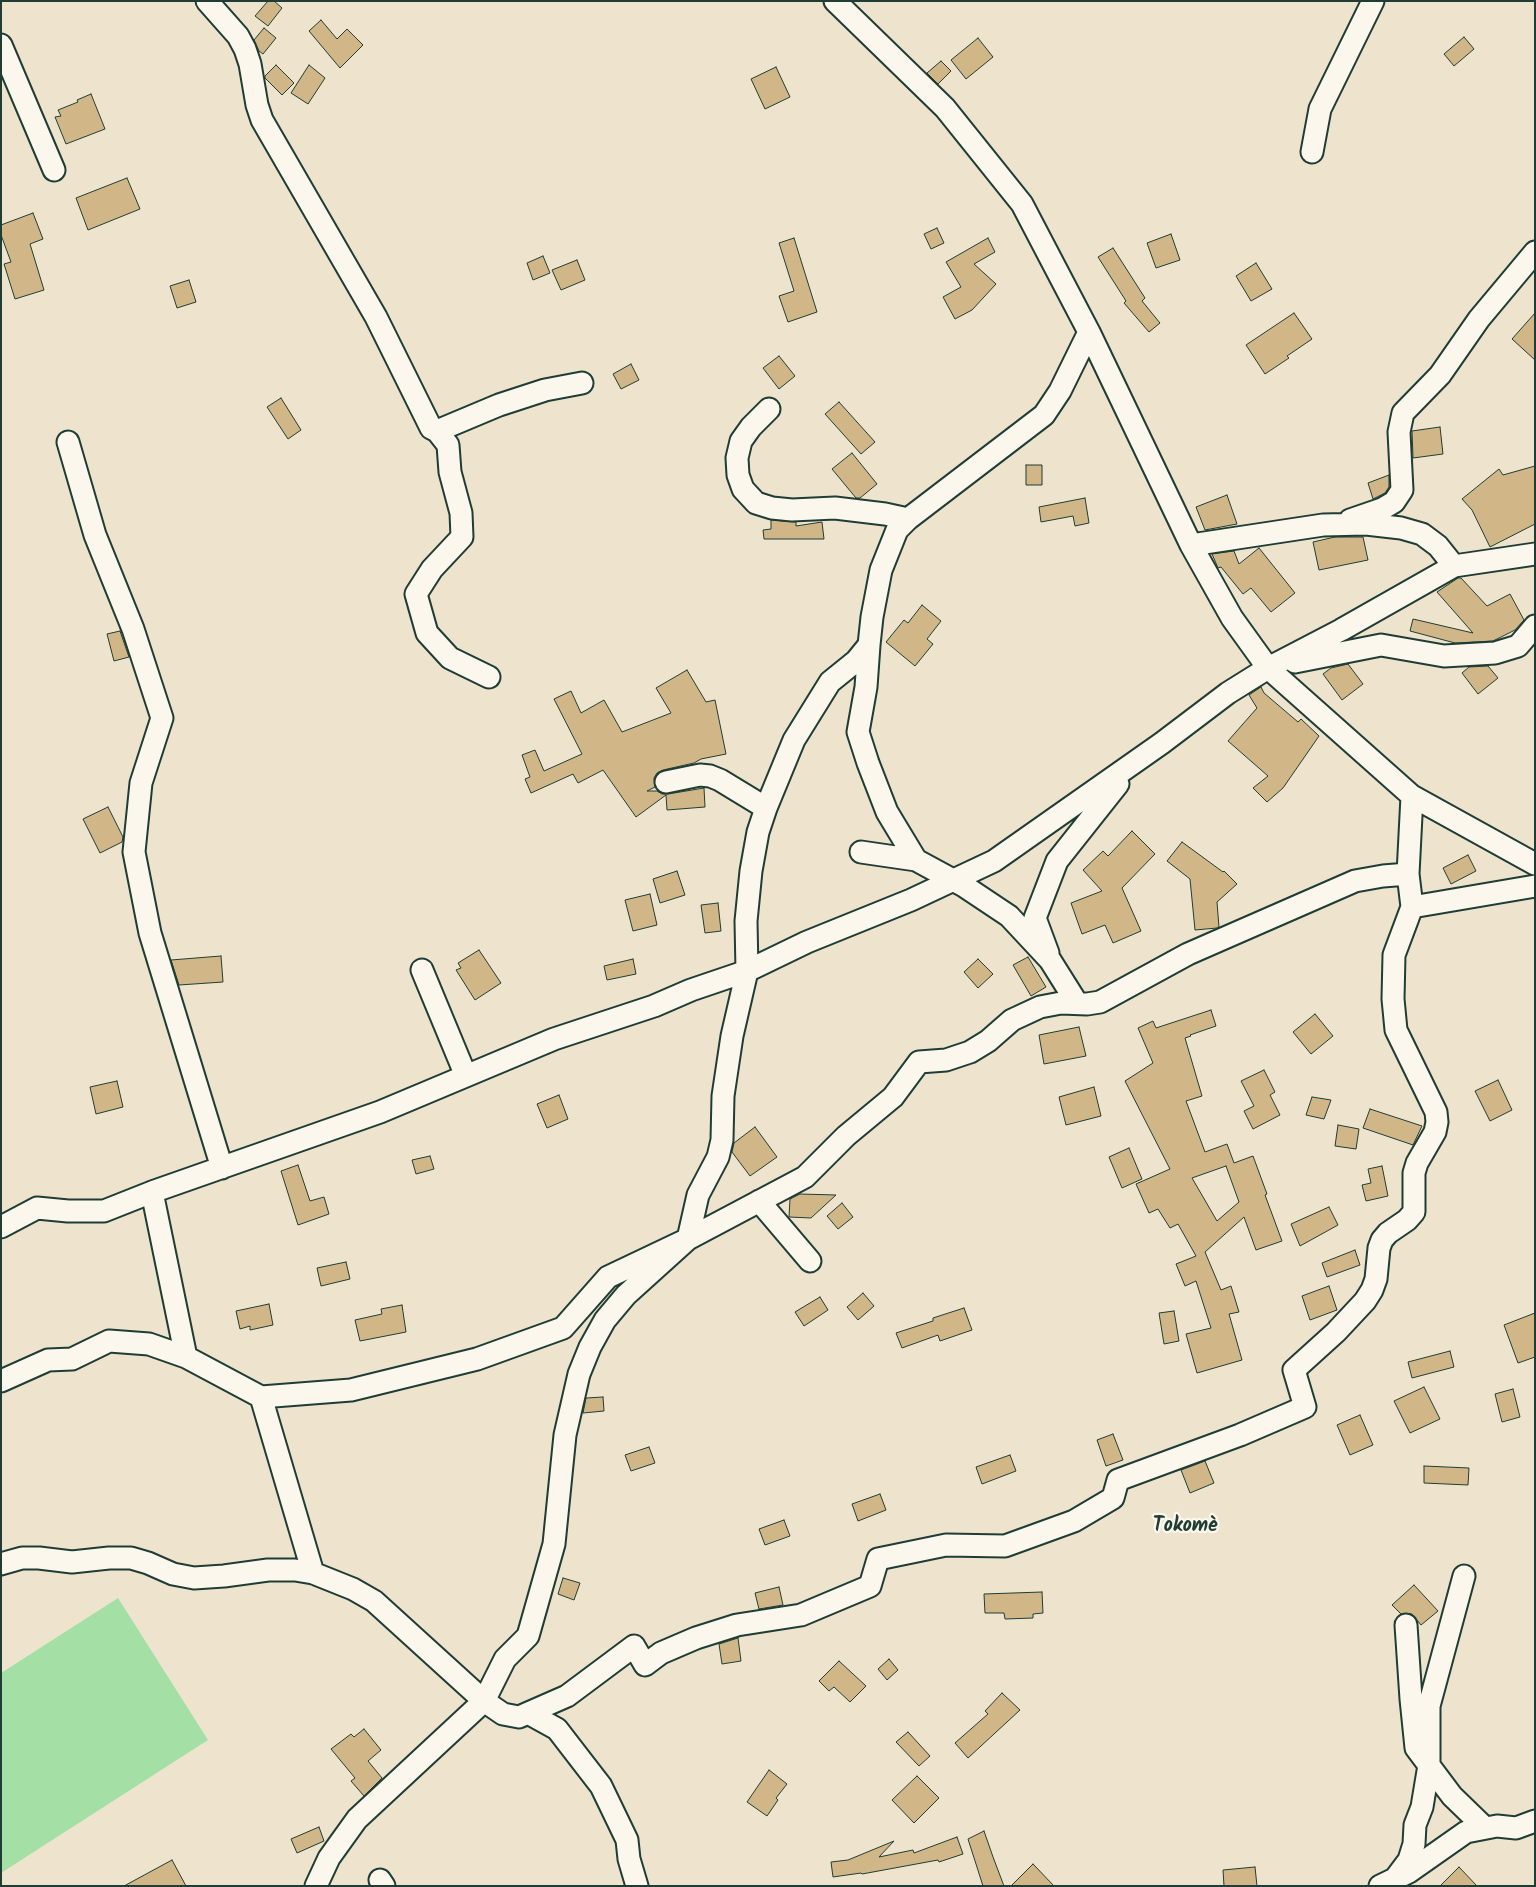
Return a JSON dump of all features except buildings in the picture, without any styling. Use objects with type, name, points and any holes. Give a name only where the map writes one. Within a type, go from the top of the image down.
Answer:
[{"type":"street","points":[[207,1],[238,36],[250,64],[257,105],[262,120],[376,317],[431,428],[437,431],[448,445],[450,472],[461,513],[462,538],[432,569],[416,594],[427,634],[450,658],[489,677]]},
{"type":"street","points":[[835,1],[945,108],[1022,204],[1089,332],[1191,545],[1232,618],[1268,668],[1412,796],[1535,864]]},
{"type":"street","points":[[1312,152],[1320,109],[1373,1]]},
{"type":"street","points":[[1,45],[54,170]]},
{"type":"street","points":[[1338,525],[1394,502],[1402,490],[1398,432],[1403,413],[1440,375],[1479,319],[1535,252]]},
{"type":"street","points":[[916,860],[887,812],[858,732],[866,687],[872,617],[881,570],[897,530],[908,519],[1044,415],[1060,391],[1089,332]]},
{"type":"street","points":[[437,431],[499,405],[545,390],[582,383]]},
{"type":"street","points":[[769,409],[751,427],[741,441],[737,458],[738,475],[743,489],[756,503],[772,508],[792,510],[835,508],[885,514],[908,519]]},
{"type":"street","points":[[68,442],[95,535],[133,629],[162,718],[141,783],[134,852],[150,933],[222,1168]]},
{"type":"street","points":[[1191,545],[1323,525],[1366,524],[1401,528],[1422,534],[1438,546],[1454,566]]},
{"type":"street","points":[[1,1227],[36,1208],[68,1211],[104,1211],[152,1192],[380,1112],[554,1039],[654,1006],[691,990],[747,971],[807,942],[911,900],[994,861],[1228,694],[1268,668],[1341,630],[1454,566],[1535,554]]},
{"type":"street","points":[[1268,668],[1319,656],[1381,646],[1444,656],[1495,652],[1518,646],[1535,626]]},
{"type":"street","points":[[316,1886],[328,1858],[356,1819],[484,1701],[505,1659],[528,1636],[554,1544],[565,1435],[578,1374],[605,1320],[615,1308],[688,1239],[698,1195],[718,1157],[722,1140],[723,1096],[731,1044],[747,971],[746,921],[757,841],[766,808],[794,740],[830,682],[856,661],[870,645]]},
{"type":"street","points":[[1050,960],[1035,918],[1057,860],[1099,806],[1140,758]]},
{"type":"street","points":[[666,782],[700,775],[710,776],[766,808]]},
{"type":"street","points":[[1,1564],[22,1558],[72,1562],[109,1558],[132,1558],[173,1574],[194,1578],[268,1570],[295,1570],[312,1573],[353,1588],[374,1601],[484,1701],[499,1712],[519,1717],[567,1696],[634,1646],[645,1665],[661,1653],[696,1638],[737,1625],[801,1614],[870,1586],[878,1559],[946,1544],[1005,1546],[1074,1521],[1113,1498],[1118,1480],[1240,1435],[1305,1407],[1294,1370],[1336,1332],[1365,1301],[1372,1290],[1376,1279],[1379,1248],[1382,1240],[1388,1232],[1407,1220],[1414,1212],[1414,1173],[1417,1163],[1435,1132],[1438,1122],[1436,1112],[1396,1030],[1393,999],[1394,955],[1412,907],[1408,874],[1412,796]]},
{"type":"street","points":[[861,852],[916,860],[954,880],[1009,916],[1050,960],[1077,1004]]},
{"type":"street","points":[[1,1381],[48,1360],[72,1359],[109,1341],[149,1344],[186,1357],[261,1397],[351,1390],[477,1359],[563,1328],[608,1277],[688,1239],[805,1177],[846,1136],[893,1097],[919,1062],[946,1060],[970,1052],[988,1041],[1012,1020],[1040,1007],[1061,1003],[1100,1002],[1188,954],[1355,881],[1408,874]]},
{"type":"street","points":[[1412,907],[1535,886]]},
{"type":"street","points":[[422,970],[466,1076]]},
{"type":"street","points":[[152,1192],[186,1357]]},
{"type":"street","points":[[758,1201],[810,1261]]},
{"type":"street","points":[[261,1397],[312,1573]]},
{"type":"street","points":[[1391,1883],[1409,1860],[1414,1844],[1415,1826],[1422,1807],[1429,1765],[1429,1706],[1464,1576]]},
{"type":"street","points":[[1406,1625],[1416,1748],[1452,1796],[1484,1827]]},
{"type":"street","points":[[528,1713],[557,1729],[601,1786],[627,1840],[629,1859],[637,1886]]},
{"type":"street","points":[[1391,1883],[1466,1832],[1484,1827],[1516,1828],[1535,1822]]},
{"type":"green space","points":[[118,1598],[208,1740],[1,1873],[1,1673]]},
{"type":"district","name":"Tokomè","points":[[1185,1528]]}]
